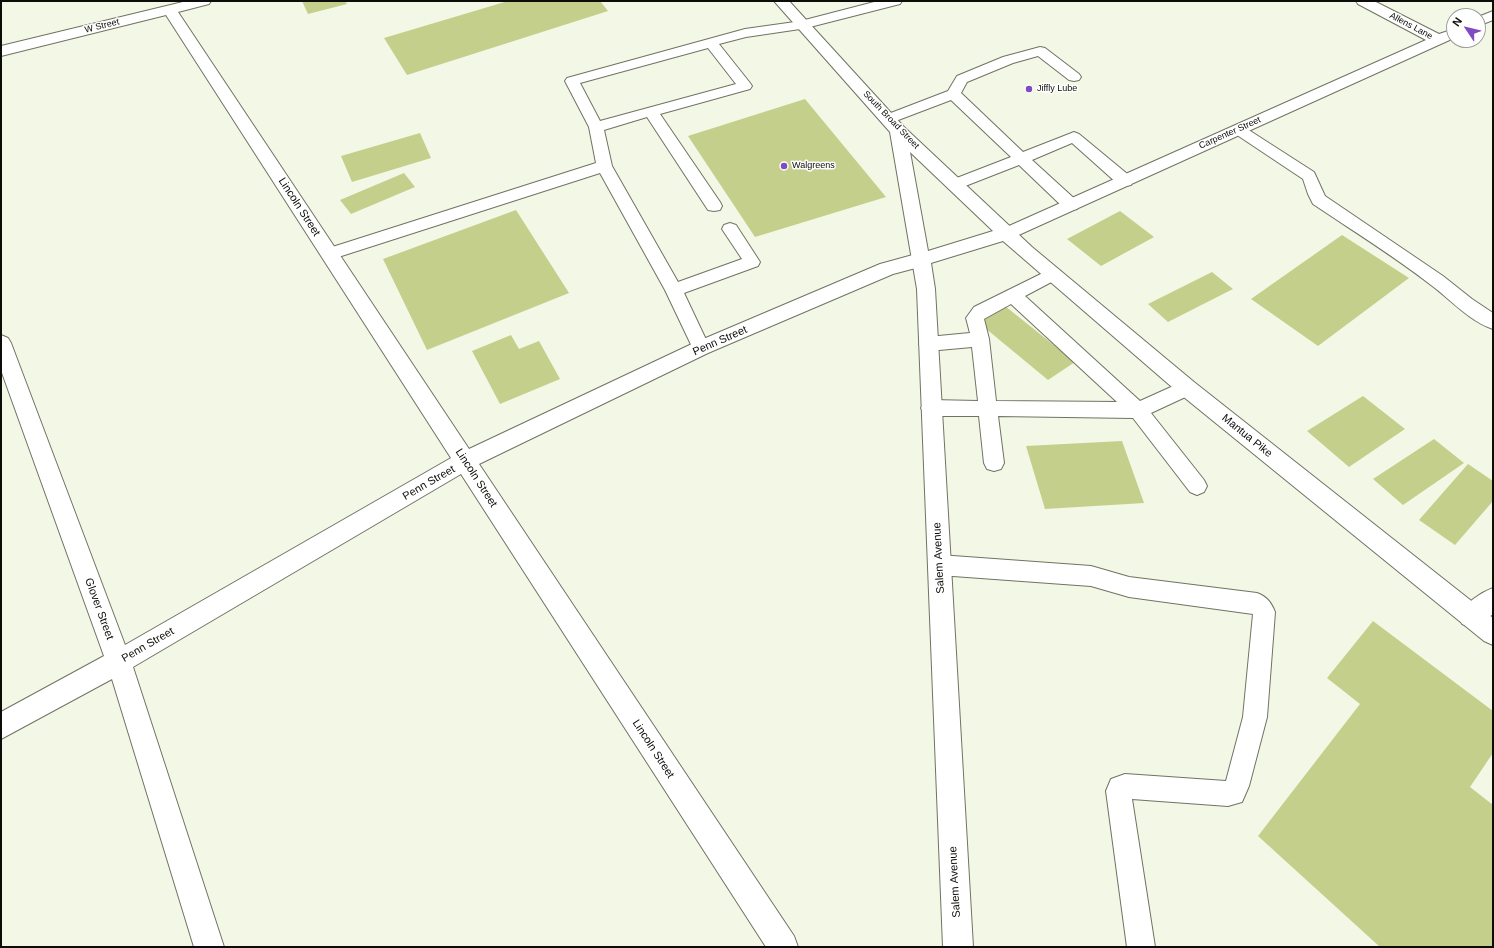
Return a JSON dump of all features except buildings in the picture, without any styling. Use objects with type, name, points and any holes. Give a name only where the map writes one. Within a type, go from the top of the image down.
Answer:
[{"type":"street","name":"W Street","points":[[1,51],[204,1]]},
{"type":"street","name":"South Broad Street","points":[[781,1],[893,125],[1006,234]]},
{"type":"street","points":[[802,25],[895,1]]},
{"type":"street","name":"Allens Lane","points":[[1363,1],[1438,40]]},
{"type":"street","name":"Lincoln Street","points":[[169,9],[783,947]]},
{"type":"street","name":"Carpenter Street","points":[[1006,234],[1446,36]]},
{"type":"street","name":"Salem Avenue","points":[[893,125],[926,289],[958,947]]},
{"type":"street","points":[[920,260],[1006,234]]},
{"type":"street","name":"Mantua Pike","points":[[1006,234],[1187,388],[1493,633]]},
{"type":"street","name":"Penn Street","points":[[1,726],[119,662],[466,461],[701,348],[888,268],[920,260]]},
{"type":"street","name":"Glover Street","points":[[1,343],[119,662],[209,947]]},
{"type":"street","points":[[1471,616],[1493,599]]},
{"type":"lane","points":[[701,348],[674,290],[604,166],[596,127],[572,81],[745,33],[802,25]]},
{"type":"lane","points":[[596,127],[746,86],[711,43]]},
{"type":"lane","points":[[893,125],[953,94],[962,79],[1008,60],[1040,51],[1074,77]]},
{"type":"lane","points":[[953,94],[1071,205]]},
{"type":"lane","points":[[650,112],[714,206]]},
{"type":"lane","points":[[1239,130],[1309,176],[1314,186],[1316,196],[1319,200],[1437,280],[1466,304],[1493,322]]},
{"type":"lane","points":[[955,185],[1074,137],[1125,181]]},
{"type":"lane","points":[[329,254],[604,166]]},
{"type":"lane","points":[[674,290],[752,262],[730,229]]},
{"type":"lane","points":[[994,463],[980,339],[975,318],[980,312],[1053,274]]},
{"type":"lane","points":[[1012,295],[1138,410],[1196,486]]},
{"type":"lane","points":[[928,344],[980,339]]},
{"type":"lane","points":[[931,408],[1138,410],[1187,388]]},
{"type":"lane","points":[[939,564],[1091,576],[1129,587],[1257,603],[1262,608],[1264,612],[1255,717],[1237,786],[1233,793],[1228,794],[1125,786],[1120,788],[1118,791],[1141,947]]},
{"type":"place","name":"Jiffly Lube","points":[[1029,89]]},
{"type":"place","name":"Walgreens","points":[[784,166]]}]
